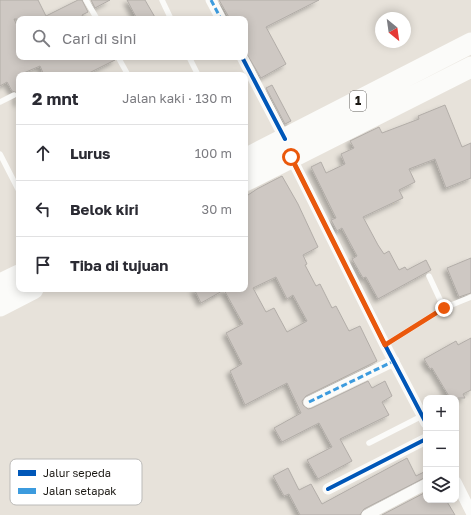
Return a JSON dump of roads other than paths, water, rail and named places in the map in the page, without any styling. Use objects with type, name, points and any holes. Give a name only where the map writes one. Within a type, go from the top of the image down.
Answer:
[{"type":"highway","name":"1","points":[[248,179],[288,148],[471,43]]},
{"type":"highway","name":"1","points":[[248,158],[288,148],[471,67]]},
{"type":"highway","points":[[2,295],[16,279]]},
{"type":"highway","points":[[2,295],[18,292]]},
{"type":"street","points":[[211,0],[219,16]]},
{"type":"street","points":[[244,60],[385,345],[423,417]]},
{"type":"street","points":[[309,402],[394,360]]},
{"type":"street","points":[[328,489],[423,441]]},
{"type":"street","points":[[367,515],[423,486]]},
{"type":"street","points":[[459,488],[471,512]]},
{"type":"lane","points":[[86,0],[95,16]]},
{"type":"lane","points":[[162,0],[170,16]]},
{"type":"lane","points":[[120,60],[126,72]]},
{"type":"lane","points":[[191,60],[197,72]]},
{"type":"lane","points":[[0,102],[14,95]]},
{"type":"lane","points":[[0,154],[16,186]]},
{"type":"lane","points":[[429,276],[444,308]]},
{"type":"lane","points":[[385,345],[444,308],[471,297]]},
{"type":"lane","points":[[369,442],[423,419]]}]
